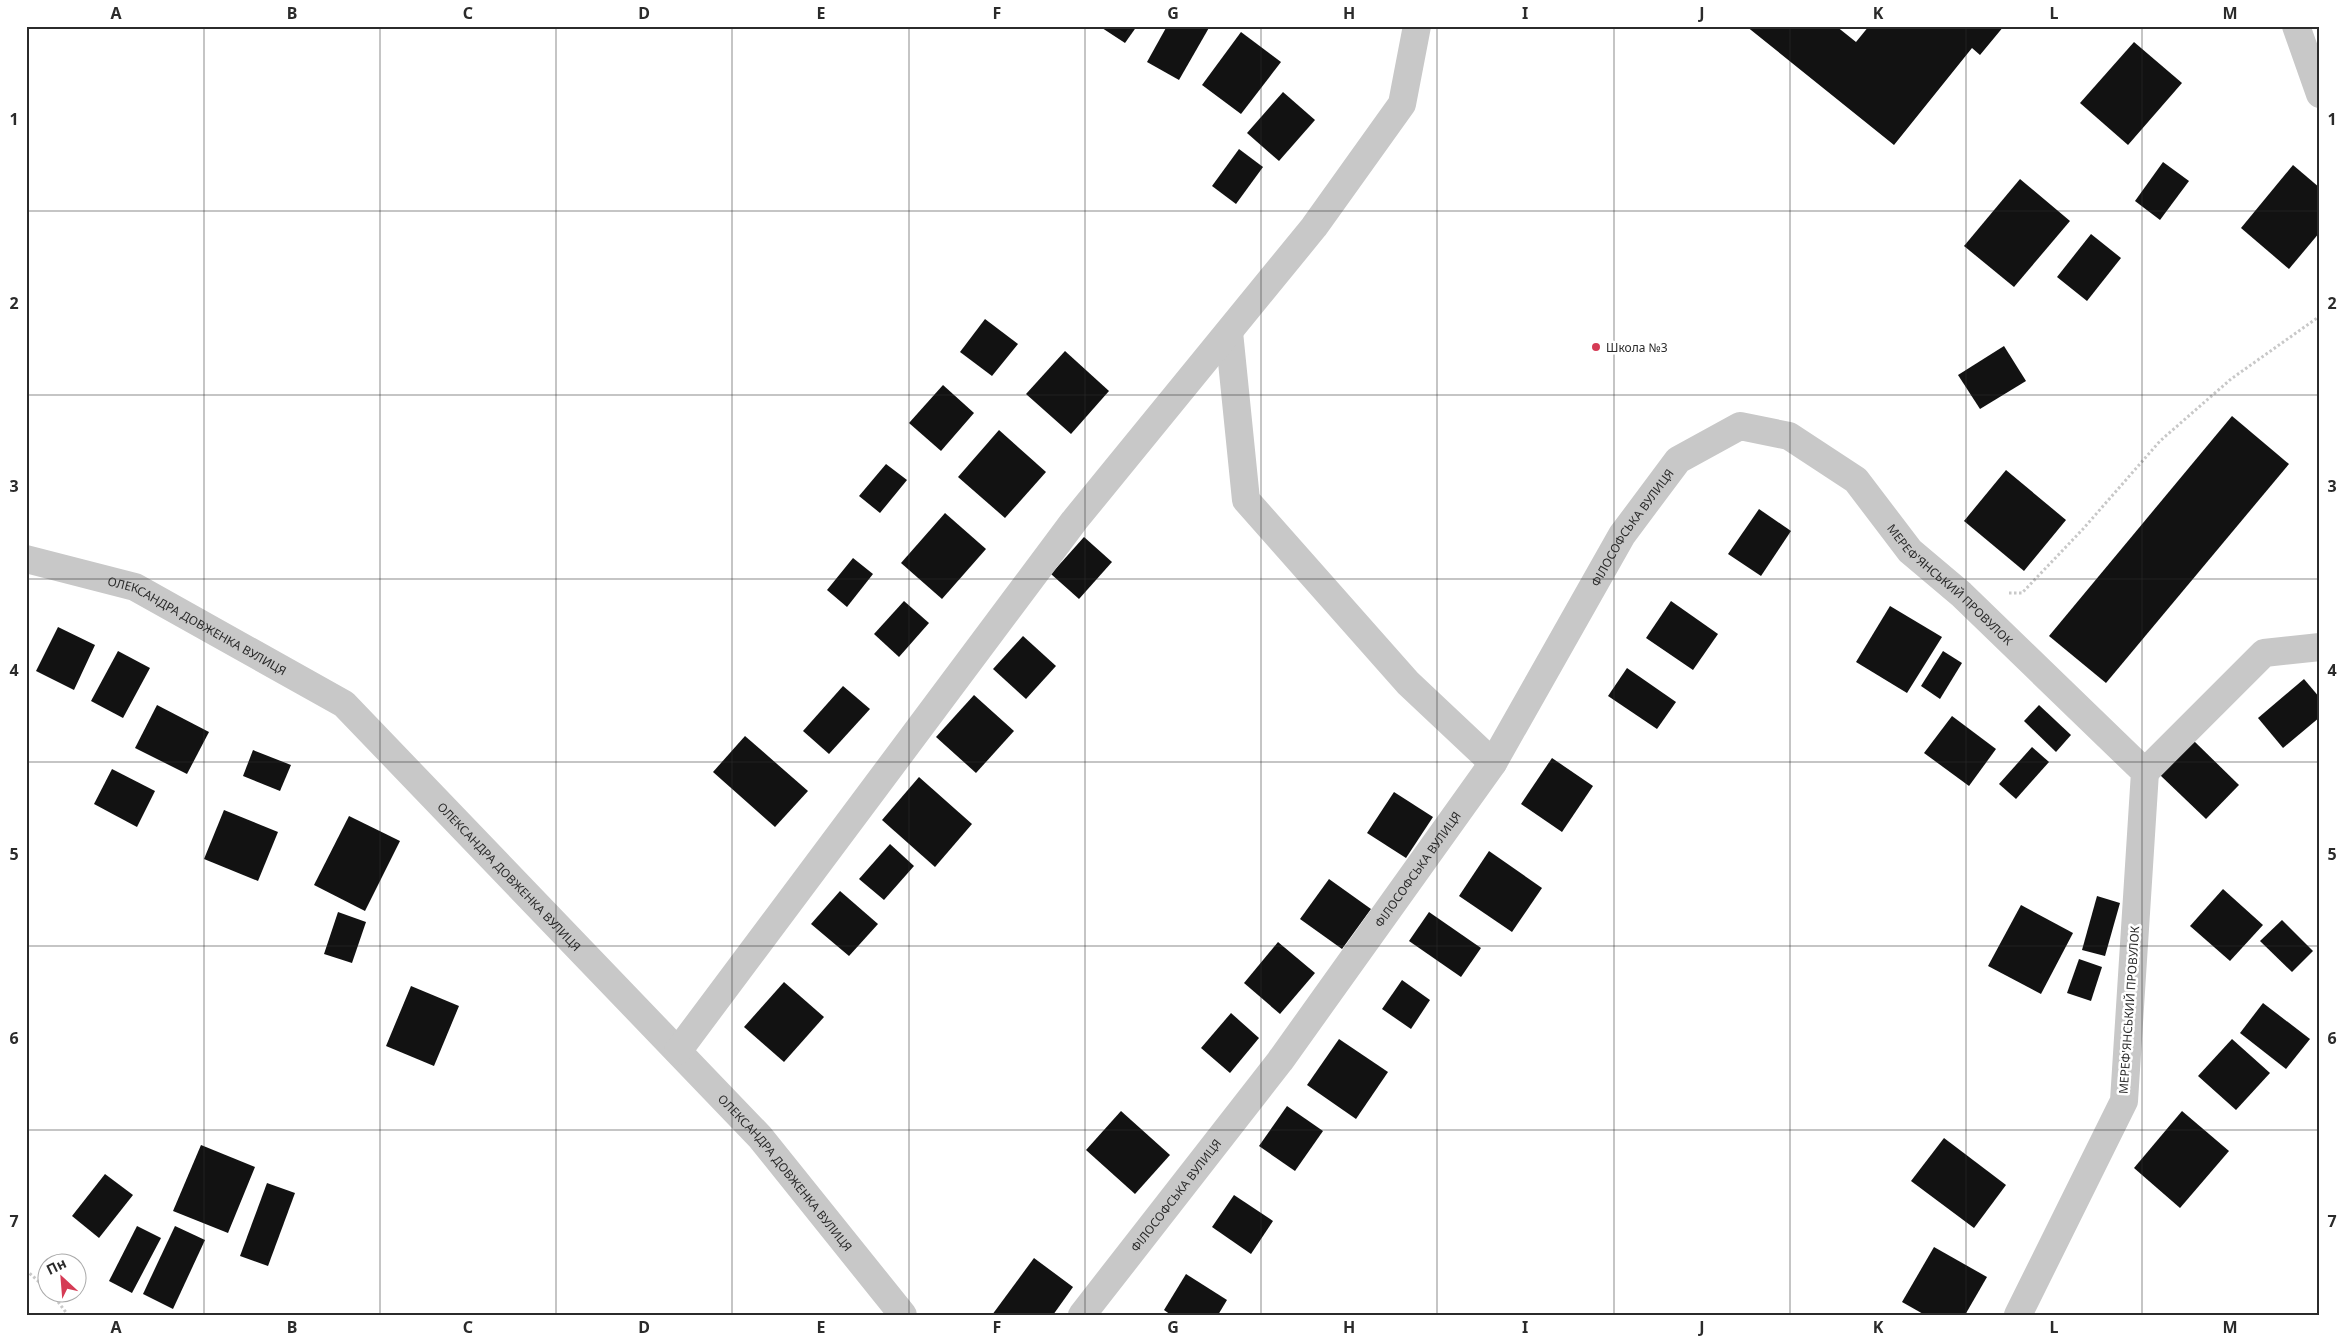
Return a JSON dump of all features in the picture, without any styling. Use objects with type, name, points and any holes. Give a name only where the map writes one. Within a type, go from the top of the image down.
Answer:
[{"type":"street","points":[[678,1051],[1074,521],[1314,227],[1402,104],[1417,26]]},
{"type":"street","points":[[2296,26],[2320,94]]},
{"type":"street","points":[[1229,332],[1246,500],[1408,683],[1493,763]]},
{"type":"street","name":"МЕРЕФ'ЯНСЬКИЙ ПРОВУЛОК","points":[[1740,426],[1789,436],[1856,480],[1910,550],[1961,594],[2145,772],[2124,1101],[2018,1315]]},
{"type":"street","name":"ФІЛОСОФСЬКА ВУЛИЦЯ","points":[[1082,1315],[1280,1061],[1493,763],[1622,534],[1678,460],[1740,426]]},
{"type":"street","name":"ОЛЕКСАНДРА ДОВЖЕНКА ВУЛИЦЯ","points":[[26,559],[135,587],[344,704],[760,1137],[904,1315]]},
{"type":"street","points":[[2145,772],[2264,653],[2320,647]]},
{"type":"path","points":[[1961,594],[2022,593],[2083,530],[2160,441],[2232,379],[2320,316]]},
{"type":"path","points":[[26,1270],[38,1281]]},
{"type":"path","points":[[60,1304],[68,1315]]},
{"type":"building","points":[[1099,26],[1137,26],[1125,43]]},
{"type":"building","points":[[1167,26],[1210,26],[1179,80],[1147,62]]},
{"type":"building","points":[[1746,26],[1836,26],[1856,42],[1869,26],[2004,26],[1980,55],[1972,48],[1894,145]]},
{"type":"building","points":[[1241,32],[1281,62],[1241,114],[1202,85]]},
{"type":"building","points":[[2134,42],[2182,83],[2128,145],[2080,103]]},
{"type":"building","points":[[1283,92],[1315,120],[1279,161],[1247,133]]},
{"type":"building","points":[[1239,149],[1263,167],[1236,204],[1212,186]]},
{"type":"building","points":[[2163,162],[2189,181],[2160,220],[2135,201]]},
{"type":"building","points":[[2293,165],[2320,188],[2320,232],[2289,269],[2241,228]]},
{"type":"building","points":[[2020,179],[2070,221],[2014,287],[1964,246]]},
{"type":"building","points":[[2091,234],[2121,258],[2087,301],[2057,277]]},
{"type":"building","points":[[985,319],[1018,344],[992,376],[960,352]]},
{"type":"building","points":[[2004,346],[2026,381],[1980,409],[1958,375]]},
{"type":"building","points":[[1065,351],[1109,391],[1071,434],[1026,394]]},
{"type":"building","points":[[943,385],[974,413],[941,451],[909,423]]},
{"type":"building","points":[[2232,416],[2289,464],[2106,683],[2049,636]]},
{"type":"building","points":[[999,430],[1046,472],[1005,518],[958,477]]},
{"type":"building","points":[[886,464],[907,480],[880,513],[859,496]]},
{"type":"building","points":[[2006,470],[2066,520],[2024,571],[1964,521]]},
{"type":"building","points":[[1759,509],[1791,531],[1761,576],[1728,554]]},
{"type":"building","points":[[945,513],[986,549],[942,599],[901,563]]},
{"type":"building","points":[[1084,537],[1112,562],[1079,599],[1051,574]]},
{"type":"building","points":[[853,558],[873,574],[847,607],[827,590]]},
{"type":"building","points":[[904,601],[929,623],[899,657],[874,634]]},
{"type":"building","points":[[1671,601],[1718,634],[1693,670],[1646,638]]},
{"type":"building","points":[[1890,606],[1942,637],[1907,693],[1856,662]]},
{"type":"building","points":[[58,627],[95,645],[74,690],[36,671]]},
{"type":"building","points":[[1023,636],[1056,666],[1026,699],[993,669]]},
{"type":"building","points":[[118,651],[150,668],[123,718],[91,701]]},
{"type":"building","points":[[1943,651],[1962,663],[1940,699],[1921,686]]},
{"type":"building","points":[[1627,668],[1676,702],[1657,729],[1608,696]]},
{"type":"building","points":[[2304,679],[2320,698],[2320,717],[2283,748],[2258,718]]},
{"type":"building","points":[[843,686],[870,709],[829,754],[803,731]]},
{"type":"building","points":[[974,695],[1014,731],[976,773],[936,737]]},
{"type":"building","points":[[157,705],[209,732],[187,774],[135,748]]},
{"type":"building","points":[[2039,705],[2071,735],[2056,752],[2024,721]]},
{"type":"building","points":[[1952,716],[1996,749],[1969,786],[1924,753]]},
{"type":"building","points":[[745,736],[808,791],[775,827],[713,772]]},
{"type":"building","points":[[2194,741],[2239,785],[2206,819],[2160,775]]},
{"type":"building","points":[[2032,747],[2049,762],[2016,799],[1999,784]]},
{"type":"building","points":[[253,750],[291,765],[280,791],[243,776]]},
{"type":"building","points":[[1552,758],[1593,786],[1562,832],[1521,804]]},
{"type":"building","points":[[112,769],[155,791],[137,827],[94,804]]},
{"type":"building","points":[[919,777],[972,824],[935,867],[882,820]]},
{"type":"building","points":[[1394,792],[1433,817],[1406,858],[1367,833]]},
{"type":"building","points":[[224,810],[278,832],[258,881],[204,859]]},
{"type":"building","points":[[349,816],[400,841],[365,911],[314,885]]},
{"type":"building","points":[[890,844],[914,866],[884,900],[859,879]]},
{"type":"building","points":[[1489,851],[1542,888],[1512,932],[1459,896]]},
{"type":"building","points":[[1329,879],[1371,909],[1342,949],[1300,919]]},
{"type":"building","points":[[2223,889],[2263,925],[2230,961],[2190,926]]},
{"type":"building","points":[[840,891],[878,924],[849,956],[811,924]]},
{"type":"building","points":[[2097,896],[2120,903],[2105,956],[2082,950]]},
{"type":"building","points":[[2021,905],[2073,933],[2041,994],[1988,966]]},
{"type":"building","points":[[338,912],[366,922],[352,963],[324,954]]},
{"type":"building","points":[[1429,912],[1481,948],[1461,977],[1409,941]]},
{"type":"building","points":[[2282,920],[2313,951],[2292,972],[2260,941]]},
{"type":"building","points":[[1278,942],[1315,973],[1280,1014],[1244,983]]},
{"type":"building","points":[[2079,959],[2102,967],[2091,1001],[2067,993]]},
{"type":"building","points":[[1402,980],[1430,1000],[1411,1029],[1382,1009]]},
{"type":"building","points":[[784,982],[824,1017],[784,1062],[744,1027]]},
{"type":"building","points":[[411,986],[459,1006],[434,1066],[386,1046]]},
{"type":"building","points":[[2263,1003],[2310,1039],[2286,1069],[2240,1033]]},
{"type":"building","points":[[1231,1013],[1259,1038],[1230,1073],[1201,1048]]},
{"type":"building","points":[[1339,1039],[1388,1072],[1356,1119],[1307,1085]]},
{"type":"building","points":[[2232,1039],[2270,1073],[2236,1110],[2198,1076]]},
{"type":"building","points":[[1287,1106],[1323,1131],[1295,1171],[1259,1146]]},
{"type":"building","points":[[1121,1111],[1170,1155],[1135,1194],[1086,1150]]},
{"type":"building","points":[[2182,1111],[2229,1151],[2180,1208],[2134,1168]]},
{"type":"building","points":[[1944,1138],[2006,1185],[1974,1228],[1911,1181]]},
{"type":"building","points":[[201,1145],[255,1167],[228,1233],[173,1211]]},
{"type":"building","points":[[105,1174],[133,1195],[99,1238],[72,1216]]},
{"type":"building","points":[[267,1183],[295,1193],[268,1266],[240,1256]]},
{"type":"building","points":[[1234,1195],[1273,1221],[1251,1254],[1212,1227]]},
{"type":"building","points":[[137,1226],[161,1238],[132,1293],[109,1281]]},
{"type":"building","points":[[175,1226],[205,1240],[173,1309],[143,1294]]},
{"type":"building","points":[[1934,1247],[1987,1277],[1965,1315],[1925,1315],[1902,1302]]},
{"type":"building","points":[[1034,1258],[1073,1287],[1053,1315],[992,1315]]},
{"type":"building","points":[[1186,1274],[1227,1300],[1218,1315],[1171,1315],[1164,1310]]},
{"type":"place","name":"Школа №3","points":[[1596,347]]}]
